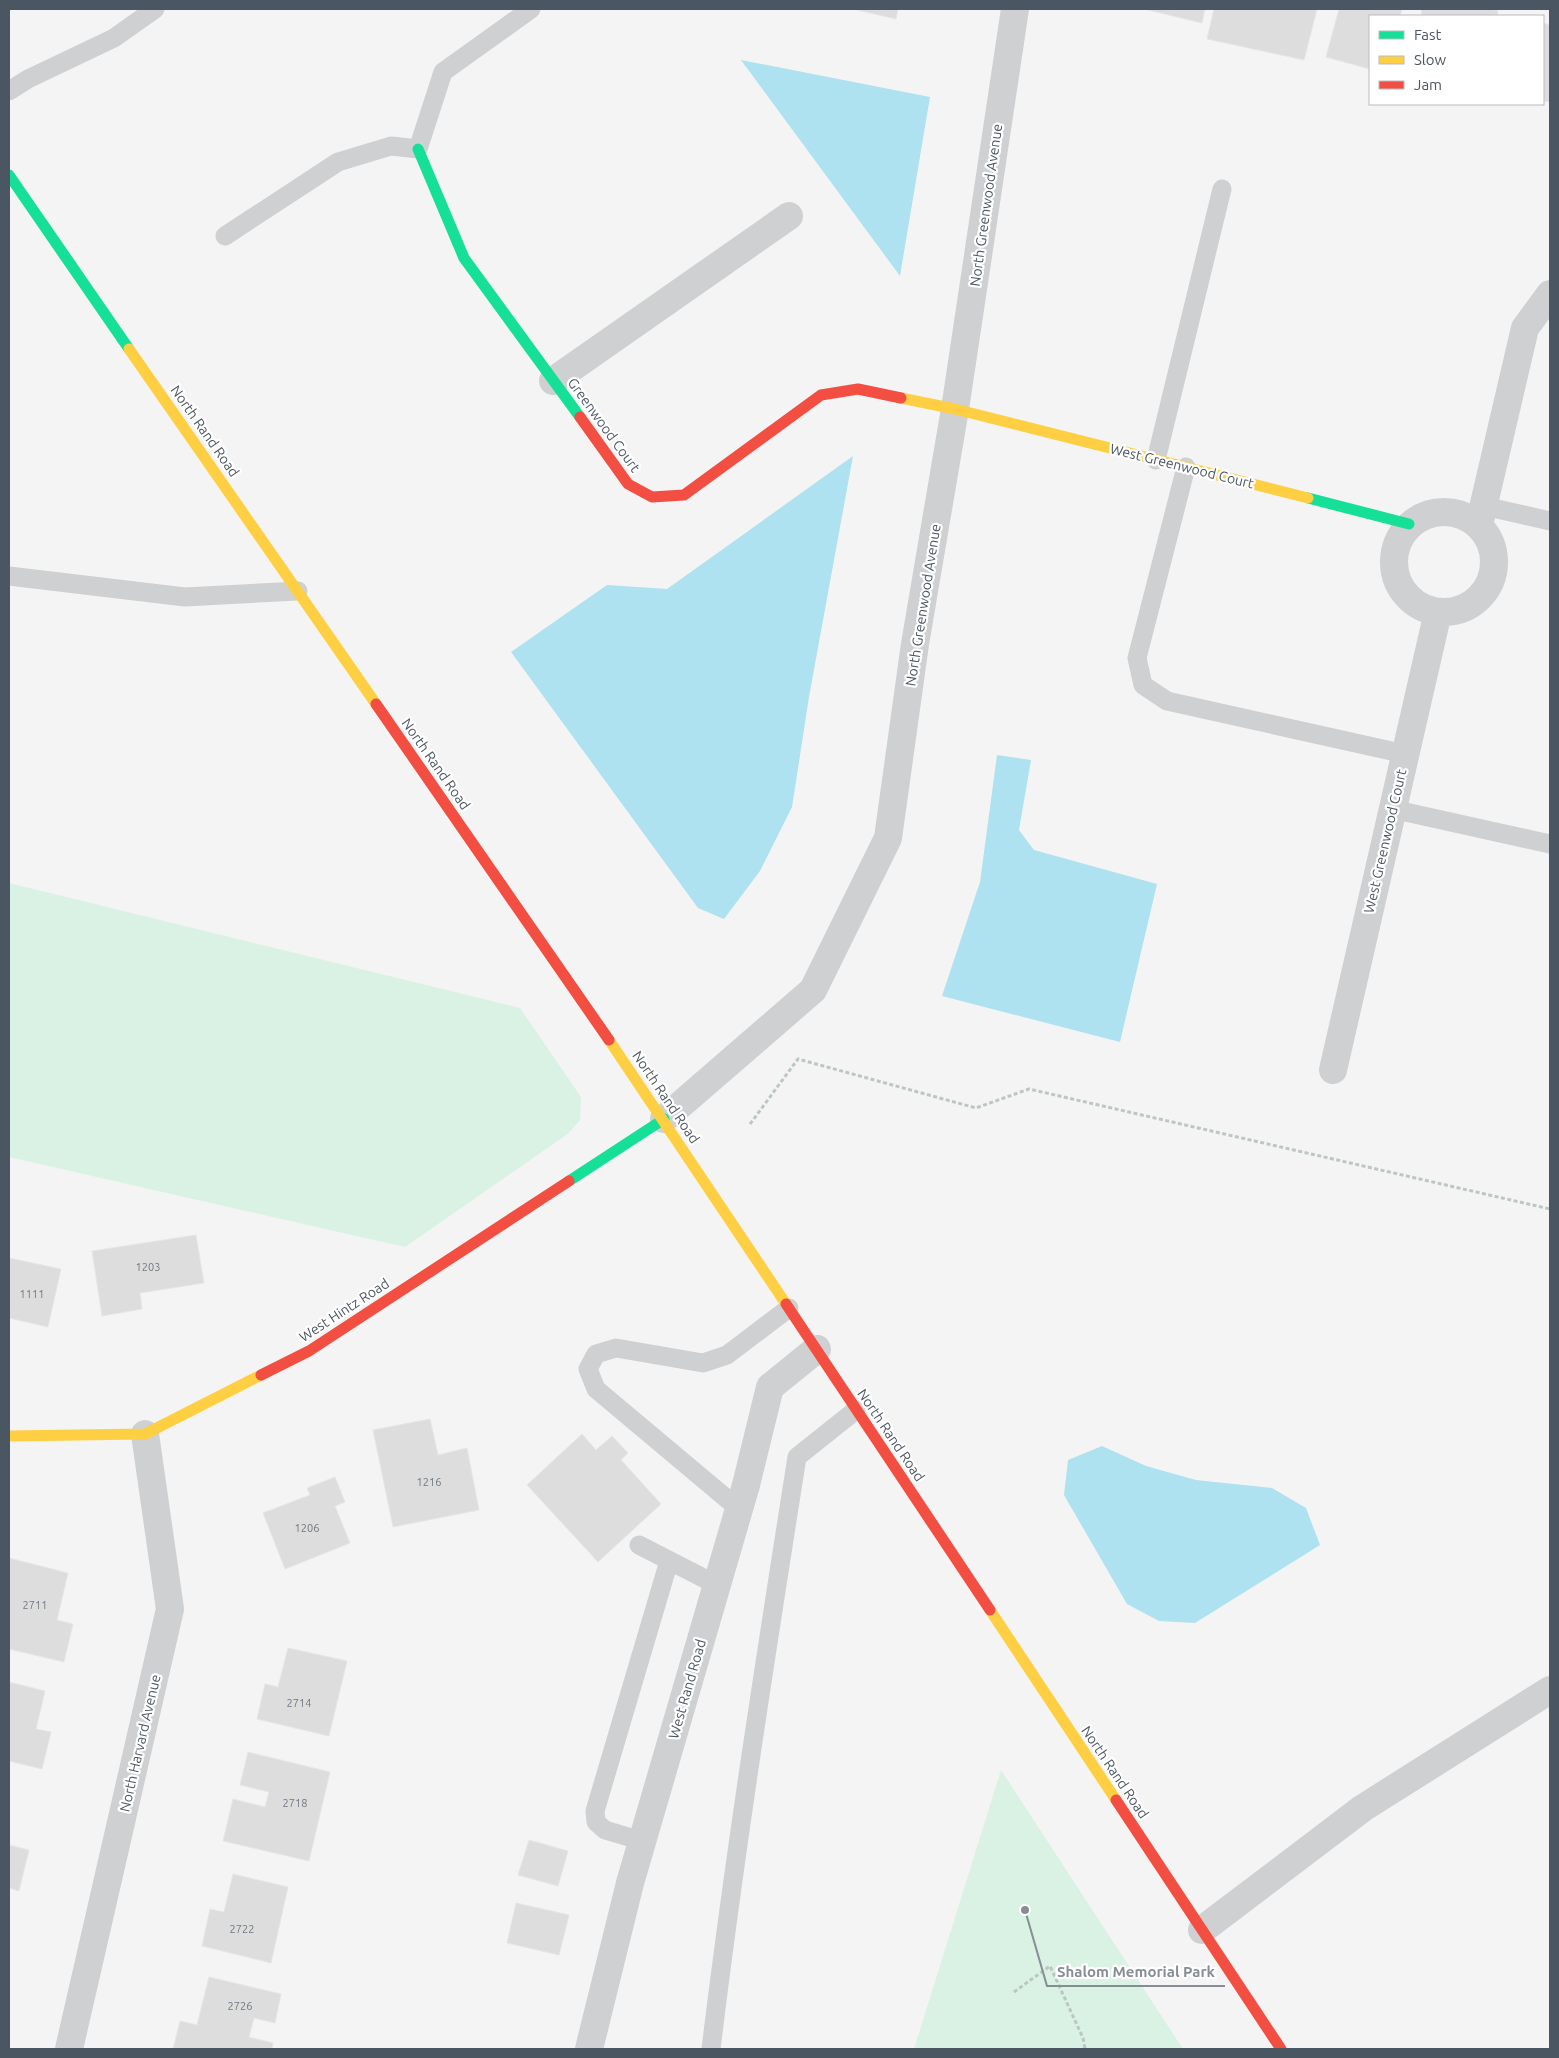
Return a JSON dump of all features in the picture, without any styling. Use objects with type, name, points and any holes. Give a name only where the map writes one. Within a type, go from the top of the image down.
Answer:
[{"type":"main road","name":"Greenwood Court","points":[[418,149],[464,258],[628,484],[652,497],[684,495],[821,395],[858,389],[955,409]]},
{"type":"main road","name":"North Rand Road","points":[[9,175],[664,1119],[1281,2049]]},
{"type":"main road","name":"West Greenwood Court","points":[[955,409],[1410,524]]},
{"type":"main road","name":"West Hintz Road","points":[[9,1436],[145,1434],[309,1351],[664,1119]]},
{"type":"street","name":"North Greenwood Avenue","points":[[664,1119],[813,990],[888,838],[915,644],[955,409],[1015,9]]},
{"type":"street","points":[[553,381],[790,216]]},
{"type":"street","points":[[1481,516],[1436,511],[1424,515],[1410,524],[1401,534],[1394,550],[1393,569],[1399,585],[1409,599],[1424,609],[1438,612],[1455,611],[1469,606],[1482,595],[1492,579],[1493,548],[1485,532],[1481,516],[1525,328],[1550,294]]},
{"type":"street","name":"West Greenwood Court","points":[[1333,1070],[1438,612]]},
{"type":"street","name":"West Rand Road","points":[[589,2049],[642,1841],[739,1509],[770,1386],[817,1349]]},
{"type":"street","name":"North Harvard Avenue","points":[[69,2049],[170,1609],[145,1434]]},
{"type":"street","points":[[1202,1930],[1363,1808],[1550,1690]]},
{"type":"lane","points":[[9,92],[28,79],[114,38],[155,9]]},
{"type":"lane","points":[[225,236],[338,162],[391,146],[418,149],[443,72],[531,9]]},
{"type":"lane","points":[[1156,460],[1222,189]]},
{"type":"lane","points":[[1186,467],[1137,658],[1143,685],[1167,701],[1405,754]]},
{"type":"lane","points":[[1481,516],[1550,521]]},
{"type":"lane","points":[[9,576],[184,597],[298,590]]},
{"type":"lane","points":[[1392,809],[1550,844]]},
{"type":"lane","points":[[739,1509],[596,1389],[588,1369],[596,1354],[616,1348],[703,1363],[727,1355],[789,1308]]},
{"type":"lane","points":[[711,2049],[748,1765],[797,1457],[856,1410]]},
{"type":"lane","points":[[639,1545],[717,1585]]},
{"type":"lane","points":[[642,1841],[605,1830],[596,1822],[595,1812],[669,1561]]},
{"type":"path","points":[[750,1124],[798,1060],[976,1108],[1029,1088],[1550,1209]]},
{"type":"path","points":[[1014,1992],[1050,1966],[1083,2038],[1085,2049]]},
{"type":"green space","points":[[9,883],[520,1008],[581,1097],[580,1120],[569,1133],[405,1247],[9,1157]]},
{"type":"green space","points":[[1001,1770],[1183,2049],[914,2049]]},
{"type":"water","points":[[741,60],[930,97],[900,276]]},
{"type":"water","points":[[853,456],[809,697],[792,807],[760,871],[724,919],[698,908],[511,652],[607,585],[667,589]]},
{"type":"water","points":[[997,755],[1031,760],[1019,830],[1034,850],[1157,884],[1120,1042],[942,996],[980,882]]},
{"type":"water","points":[[1102,1446],[1146,1466],[1196,1480],[1272,1488],[1306,1508],[1320,1545],[1195,1623],[1159,1621],[1127,1604],[1064,1495],[1068,1460]]},
{"type":"building","points":[[853,9],[898,9],[896,19]]},
{"type":"building","points":[[1144,9],[1205,9],[1202,23]]},
{"type":"building","points":[[1214,9],[1317,9],[1304,60],[1207,39]]},
{"type":"building","points":[[1339,9],[1402,9],[1400,15],[1369,15],[1369,69],[1326,57]]},
{"type":"building","points":[[1422,9],[1489,9],[1498,11],[1497,15],[1421,15]]},
{"type":"building","points":[[1544,23],[1550,25],[1550,102],[1544,101]]},
{"type":"building","points":[[196,1235],[204,1283],[140,1293],[142,1309],[102,1316],[92,1251]]},
{"type":"building","points":[[9,1258],[61,1269],[48,1327],[9,1318]]},
{"type":"building","points":[[430,1419],[438,1455],[467,1448],[479,1510],[393,1527],[373,1430]]},
{"type":"building","points":[[582,1434],[596,1450],[612,1436],[628,1453],[621,1460],[661,1504],[598,1562],[527,1485]]},
{"type":"building","points":[[335,1477],[345,1502],[335,1506],[350,1543],[285,1569],[263,1513],[310,1495],[307,1488]]},
{"type":"building","points":[[9,1558],[68,1573],[57,1620],[73,1624],[64,1662],[9,1649]]},
{"type":"building","points":[[288,1648],[347,1661],[329,1736],[257,1719],[265,1684],[278,1687]]},
{"type":"building","points":[[9,1682],[45,1691],[36,1729],[51,1732],[42,1769],[9,1761]]},
{"type":"building","points":[[248,1752],[330,1772],[309,1861],[223,1841],[233,1799],[265,1807],[269,1792],[240,1785]]},
{"type":"building","points":[[529,1840],[568,1851],[558,1886],[518,1875]]},
{"type":"building","points":[[9,1845],[29,1850],[19,1891],[9,1888]]},
{"type":"building","points":[[233,1874],[288,1887],[271,1963],[202,1946],[210,1909],[224,1912]]},
{"type":"building","points":[[516,1903],[569,1915],[559,1955],[507,1943]]},
{"type":"building","points":[[209,1977],[281,1994],[275,2023],[254,2018],[249,2037],[273,2043],[272,2049],[173,2049],[180,2021],[197,2025]]},
{"type":"traffic: fast","points":[[418,149],[464,258],[580,417]]},
{"type":"traffic: fast","points":[[9,175],[129,349]]},
{"type":"traffic: fast","points":[[1308,498],[1409,524]]},
{"type":"traffic: fast","points":[[569,1181],[664,1119]]},
{"type":"traffic: slow","points":[[129,349],[376,704]]},
{"type":"traffic: slow","points":[[901,398],[955,409],[1308,498]]},
{"type":"traffic: slow","points":[[609,1040],[786,1304]]},
{"type":"traffic: slow","points":[[9,1436],[145,1434],[261,1375]]},
{"type":"traffic: slow","points":[[990,1610],[1116,1800]]},
{"type":"traffic: jam","points":[[580,417],[628,484],[652,497],[684,495],[821,395],[858,389],[901,398]]},
{"type":"traffic: jam","points":[[376,704],[609,1040]]},
{"type":"traffic: jam","points":[[261,1375],[309,1351],[569,1181]]},
{"type":"traffic: jam","points":[[786,1304],[990,1610]]},
{"type":"traffic: jam","points":[[1116,1800],[1281,2049]]},
{"type":"place","name":"Shalom Memorial Park","points":[[1025,1910]]}]
